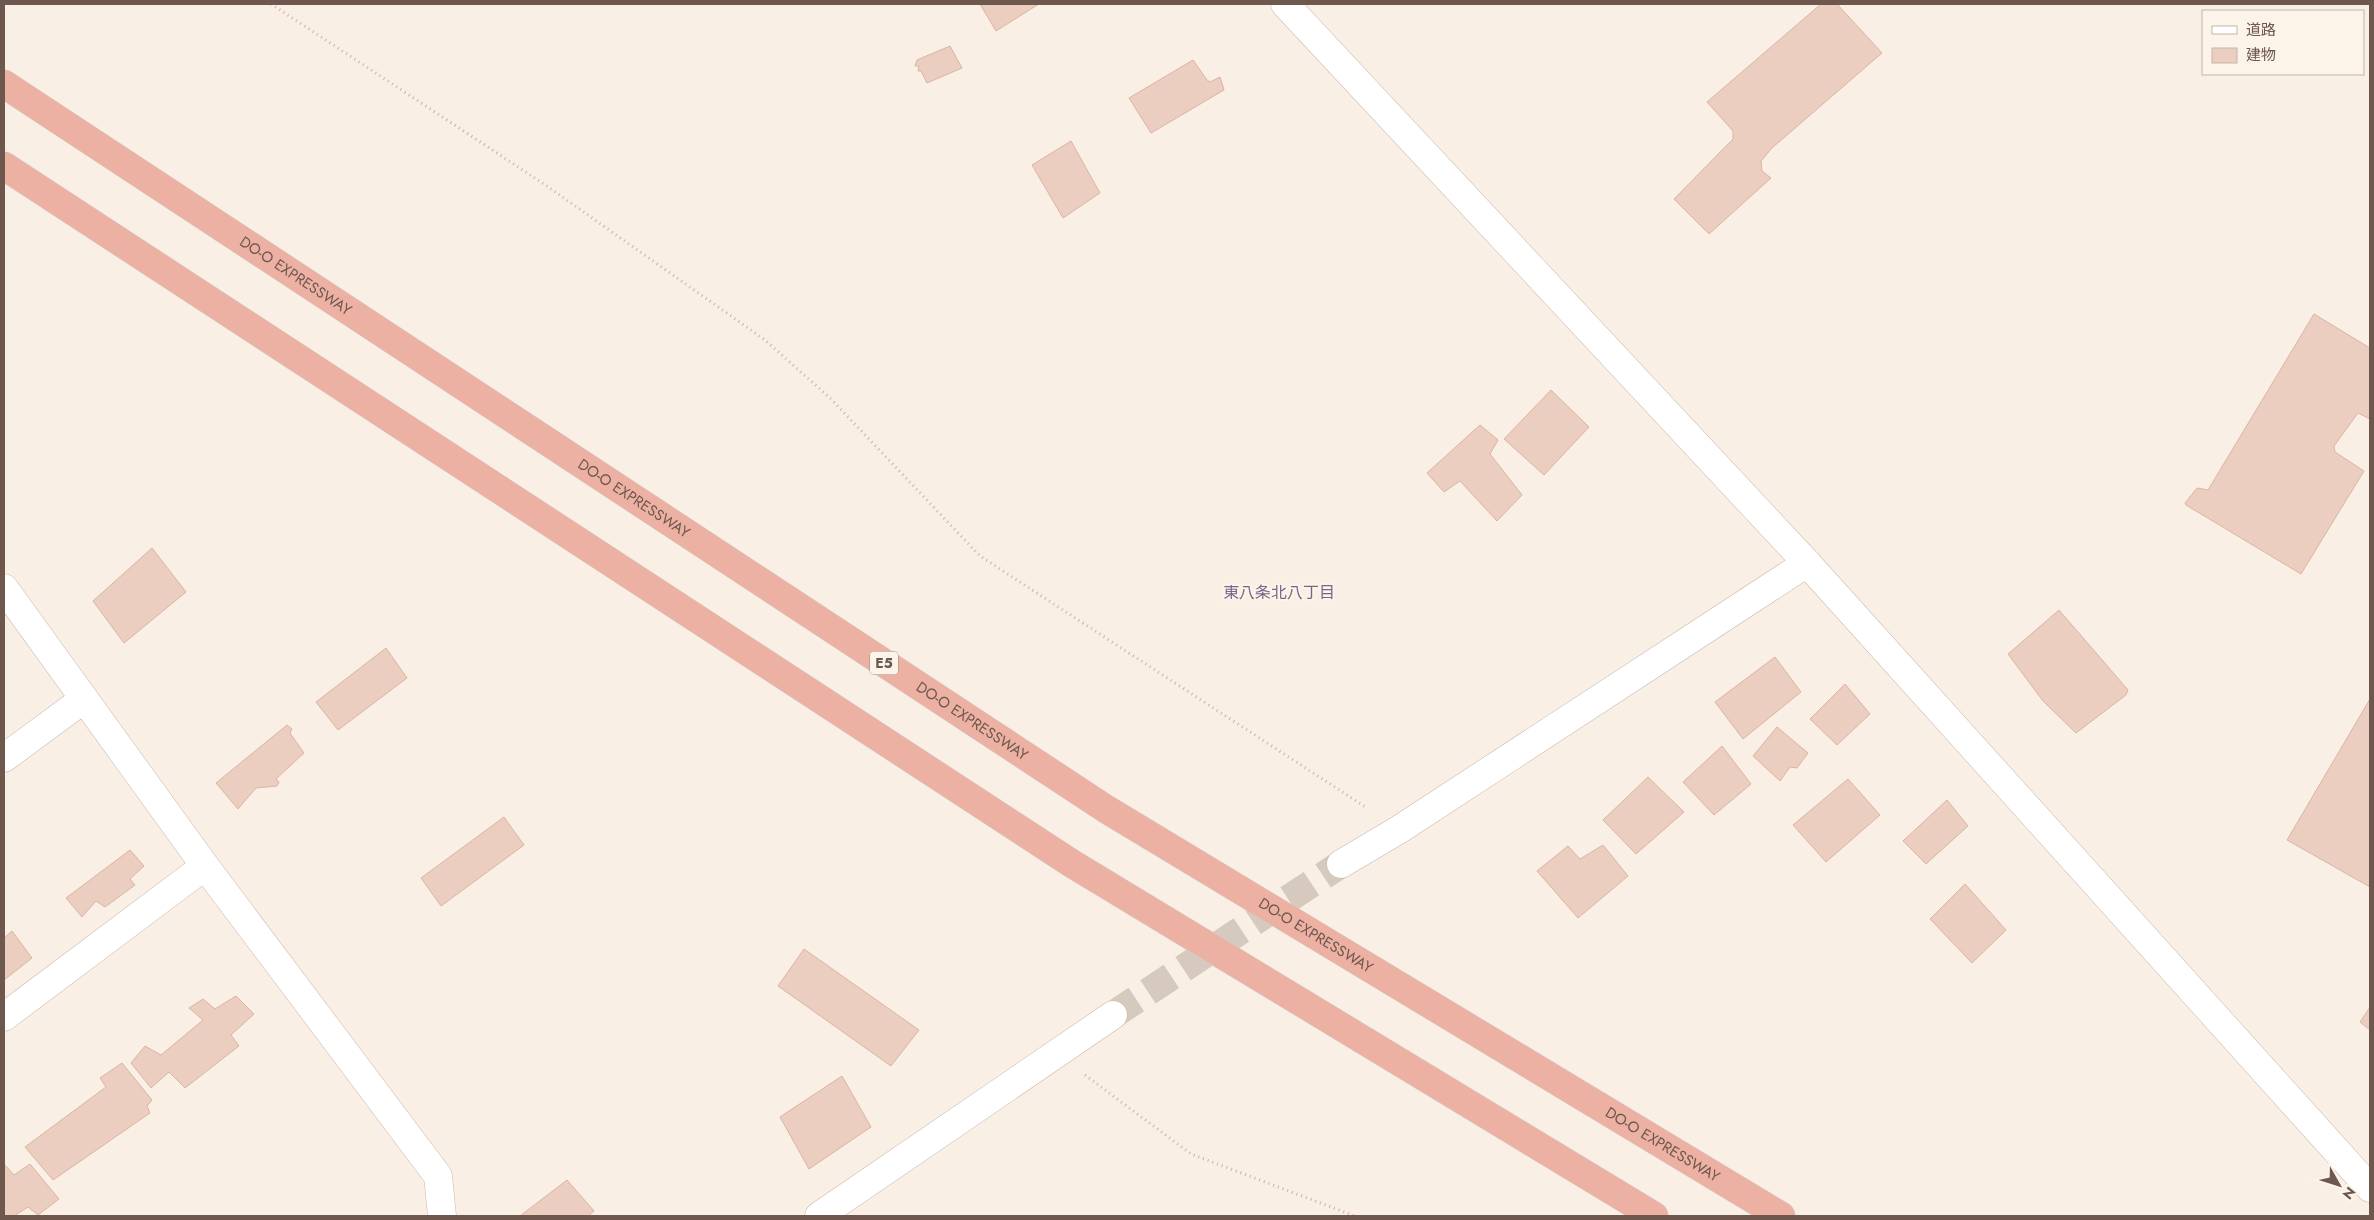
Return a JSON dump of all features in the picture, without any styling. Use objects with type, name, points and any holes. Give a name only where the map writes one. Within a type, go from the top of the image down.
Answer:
[{"type":"highway","name":"DO-O EXPRESSWAY","points":[[4,84],[1106,809],[1780,1216]]},
{"type":"highway","points":[[4,166],[1071,863],[1654,1216]]},
{"type":"street","points":[[1285,4],[1807,563],[2370,1188]]},
{"type":"street","points":[[1341,864],[1400,829],[1807,563]]},
{"type":"street","points":[[4,588],[205,866],[438,1176],[442,1216]]},
{"type":"street","points":[[4,758],[84,699]]},
{"type":"street","points":[[4,1017],[205,866]]},
{"type":"street","points":[[819,1216],[1113,1015]]},
{"type":"path","points":[[271,4],[544,184],[765,340],[831,399],[980,556],[1400,829]]},
{"type":"path","points":[[1057,1053],[1191,1154],[1355,1216]]},
{"type":"building","points":[[980,4],[1039,4],[996,31]]},
{"type":"building","points":[[1821,4],[1837,4],[1882,53],[1772,148],[1761,161],[1762,171],[1771,178],[1709,234],[1674,199],[1733,139],[1733,131],[1707,102]]},
{"type":"building","points":[[950,46],[962,68],[927,83],[921,71],[918,71],[919,66],[915,66],[917,60]]},
{"type":"building","points":[[1193,60],[1210,82],[1220,77],[1224,90],[1151,133],[1129,98]]},
{"type":"building","points":[[1071,141],[1100,193],[1063,218],[1032,165]]},
{"type":"building","points":[[2314,314],[2370,348],[2370,419],[2358,413],[2334,446],[2335,452],[2364,471],[2301,574],[2185,503],[2197,488],[2208,490]]},
{"type":"building","points":[[1551,390],[1589,427],[1544,475],[1504,439]]},
{"type":"building","points":[[1480,425],[1498,440],[1490,454],[1522,495],[1497,521],[1460,481],[1444,492],[1427,473]]},
{"type":"building","points":[[152,548],[186,592],[124,643],[93,601]]},
{"type":"building","points":[[2059,610],[2128,690],[2126,695],[2076,733],[2043,701],[2008,654]]},
{"type":"building","points":[[386,648],[407,678],[338,730],[316,702]]},
{"type":"building","points":[[1775,657],[1801,692],[1743,739],[1715,702]]},
{"type":"building","points":[[1845,684],[1870,714],[1837,745],[1810,719]]},
{"type":"building","points":[[2370,699],[2370,887],[2287,840]]},
{"type":"building","points":[[287,725],[292,729],[290,733],[304,753],[276,779],[279,782],[277,786],[256,788],[238,809],[216,783]]},
{"type":"building","points":[[1777,727],[1808,753],[1797,768],[1790,767],[1780,781],[1753,756]]},
{"type":"building","points":[[1722,746],[1751,784],[1714,815],[1683,782]]},
{"type":"building","points":[[1648,777],[1684,812],[1636,854],[1603,820]]},
{"type":"building","points":[[1848,779],[1880,815],[1826,862],[1793,825]]},
{"type":"building","points":[[1947,800],[1968,826],[1926,864],[1903,841]]},
{"type":"building","points":[[504,817],[524,845],[441,906],[421,878]]},
{"type":"building","points":[[1603,845],[1628,876],[1578,918],[1537,871],[1568,846],[1580,859]]},
{"type":"building","points":[[130,850],[144,866],[130,879],[135,885],[105,907],[96,901],[82,917],[66,898]]},
{"type":"building","points":[[1965,884],[2006,930],[1972,963],[1930,919]]},
{"type":"building","points":[[12,931],[32,958],[4,980],[4,938]]},
{"type":"building","points":[[804,949],[919,1030],[891,1066],[778,986]]},
{"type":"building","points":[[236,996],[254,1014],[231,1035],[239,1046],[185,1088],[169,1072],[151,1088],[131,1063],[145,1046],[161,1055],[203,1020],[189,1008],[203,999],[215,1009]]},
{"type":"building","points":[[2370,1007],[2370,1030],[2360,1022]]},
{"type":"building","points":[[122,1063],[152,1100],[147,1106],[150,1113],[53,1180],[25,1147],[106,1087],[100,1078]]},
{"type":"building","points":[[842,1076],[871,1127],[809,1169],[780,1117]]},
{"type":"building","points":[[4,1164],[14,1175],[30,1164],[59,1199],[38,1215],[28,1207],[14,1216],[4,1216]]},
{"type":"building","points":[[567,1180],[594,1211],[588,1216],[520,1216]]},
{"type":"tunnel","points":[[1113,1015],[1341,864]]},
{"type":"district","name":"東八条北八丁目","points":[[1279,592]]}]
